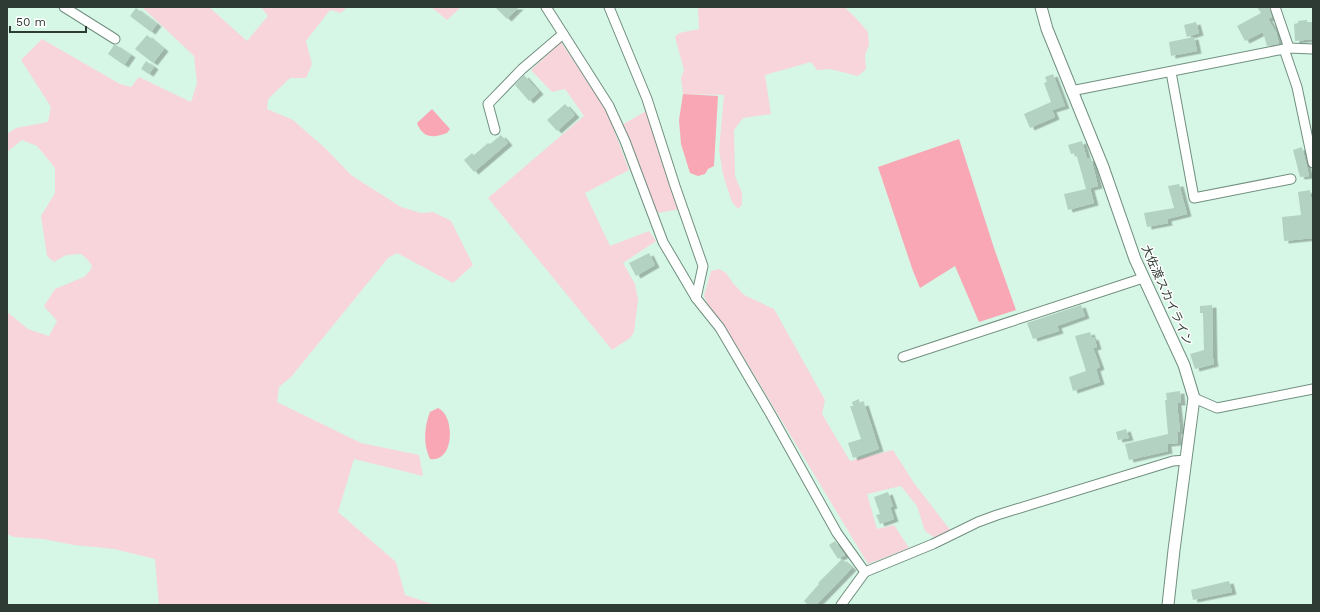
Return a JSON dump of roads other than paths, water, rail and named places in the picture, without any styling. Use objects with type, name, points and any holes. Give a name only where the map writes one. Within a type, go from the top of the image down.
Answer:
[{"type":"street","points":[[64,7],[115,39]]},
{"type":"street","points":[[546,7],[609,106],[625,141],[663,242],[696,298],[720,328],[770,412],[836,533],[865,572]]},
{"type":"street","points":[[609,7],[647,99],[675,186],[704,266],[696,298]]},
{"type":"street","name":"大佐渡スカイライン","points":[[1041,7],[1046,29],[1103,167],[1143,278],[1184,365],[1194,398],[1168,605]]},
{"type":"street","points":[[1275,7],[1297,87],[1313,163]]},
{"type":"street","points":[[495,130],[488,104],[522,70],[563,34]]},
{"type":"street","points":[[1071,91],[1287,48],[1313,49]]},
{"type":"street","points":[[1171,72],[1194,198],[1292,179]]},
{"type":"street","points":[[903,357],[1143,278]]},
{"type":"street","points":[[1194,398],[1217,408],[1313,389]]},
{"type":"street","points":[[841,605],[865,572],[933,544],[978,522],[1173,460],[1186,460]]}]
